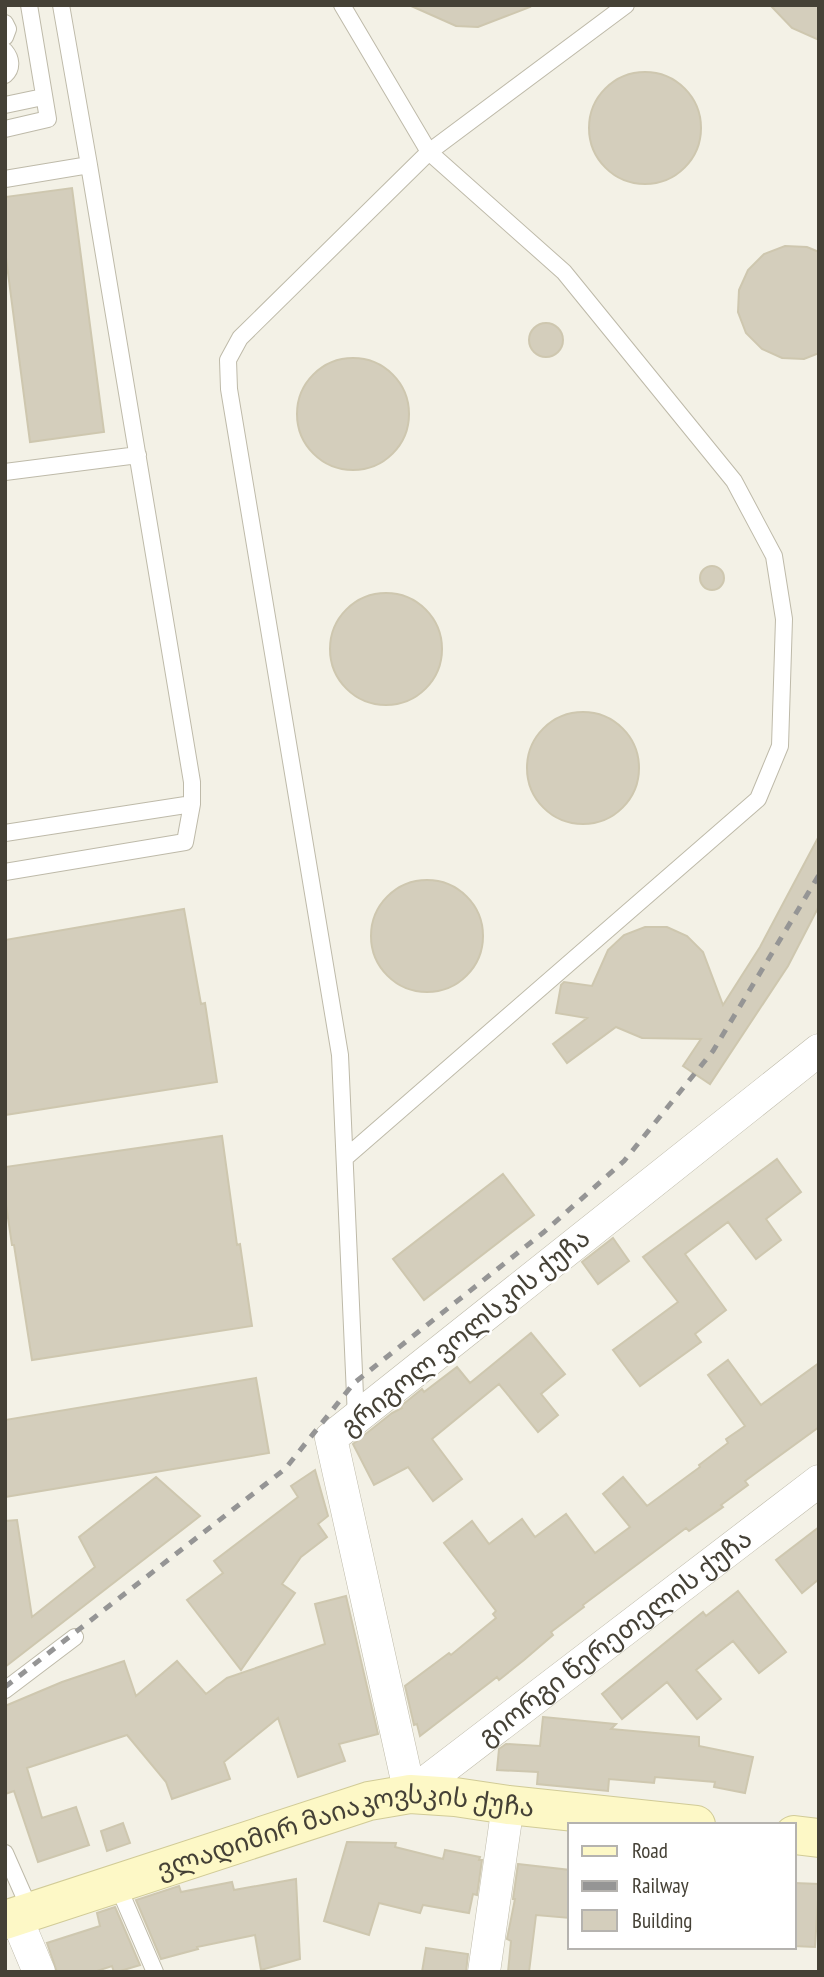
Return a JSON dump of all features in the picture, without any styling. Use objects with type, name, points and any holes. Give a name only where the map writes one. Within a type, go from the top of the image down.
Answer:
[{"type":"main road","name":"ვლადიმირ მაიაკოვსკის ქუჩა","points":[[18,1916],[369,1801],[410,1794],[677,1823]]},
{"type":"main road","points":[[796,1835],[819,1838]]},
{"type":"street","name":"გრიგოლ ვოლსკის ქუჩა","points":[[410,1794],[331,1438],[819,1050]]},
{"type":"street","name":"გიორგი წერეთელის ქუჩა","points":[[410,1794],[819,1481]]},
{"type":"street","points":[[484,1972],[509,1805]]},
{"type":"street","points":[[18,1916],[39,1972]]},
{"type":"lane","points":[[8,131],[48,119],[29,5]]},
{"type":"lane","points":[[5,872],[186,842],[192,804],[192,782],[61,5]]},
{"type":"lane","points":[[342,5],[429,152],[564,272],[734,481],[774,556],[784,619],[780,746],[758,799],[345,1158]]},
{"type":"lane","points":[[356,1418],[340,1055],[229,389],[228,360],[240,338],[429,152],[626,5]]},
{"type":"lane","points":[[5,23],[8,29],[5,37]]},
{"type":"lane","points":[[5,51],[10,57],[11,65],[5,75]]},
{"type":"lane","points":[[5,105],[43,97]]},
{"type":"lane","points":[[5,179],[89,164]]},
{"type":"lane","points":[[5,472],[138,455]]},
{"type":"lane","points":[[5,833],[192,804]]},
{"type":"lane","points":[[5,1690],[75,1637]]},
{"type":"lane","points":[[5,1853],[18,1916]]},
{"type":"lane","points":[[117,1884],[155,1972]]},
{"type":"building","points":[[409,5],[530,7],[478,27],[456,26]]},
{"type":"building","points":[[770,5],[819,5],[819,40],[792,28]]},
{"type":"building","points":[[645,72],[666,76],[685,88],[697,107],[701,128],[697,149],[685,168],[666,180],[645,184],[624,180],[605,168],[593,149],[589,128],[593,107],[605,88],[624,76]]},
{"type":"building","points":[[72,188],[104,432],[30,442],[5,250],[5,197]]},
{"type":"building","points":[[785,246],[807,247],[819,252],[819,353],[804,359],[782,358],[762,349],[746,333],[738,312],[739,290],[748,270],[764,254]]},
{"type":"building","points":[[546,323],[558,328],[563,340],[558,352],[546,357],[534,352],[529,340],[534,328]]},
{"type":"building","points":[[353,358],[374,362],[393,374],[405,393],[409,414],[405,435],[393,454],[374,466],[353,470],[332,466],[313,454],[301,435],[297,414],[301,393],[313,374],[332,362]]},
{"type":"building","points":[[712,566],[723,573],[724,578],[717,589],[712,590],[701,583],[700,578],[707,567]]},
{"type":"building","points":[[386,593],[407,597],[426,609],[438,628],[442,649],[438,670],[426,689],[407,701],[386,705],[365,701],[346,689],[334,670],[330,649],[334,628],[346,609],[365,597]]},
{"type":"building","points":[[583,712],[604,716],[623,728],[635,747],[639,768],[635,789],[623,808],[604,820],[583,824],[562,820],[543,808],[531,789],[527,768],[531,747],[543,728],[562,716]]},
{"type":"building","points":[[819,836],[819,906],[788,966],[710,1084],[683,1066],[701,1039],[642,1038],[616,1027],[567,1063],[553,1044],[587,1018],[556,1013],[561,985],[564,982],[592,986],[608,950],[624,935],[645,927],[667,927],[687,936],[703,952],[723,1005],[760,947]]},
{"type":"building","points":[[427,880],[448,884],[467,896],[479,915],[483,936],[479,957],[467,976],[448,988],[427,992],[406,988],[387,976],[375,957],[371,936],[375,915],[387,896],[406,884]]},
{"type":"building","points":[[184,909],[201,1004],[205,1003],[217,1082],[5,1115],[5,940]]},
{"type":"building","points":[[222,1136],[237,1245],[240,1244],[252,1326],[32,1360],[5,1198],[5,1167]]},
{"type":"building","points":[[777,1159],[801,1192],[766,1219],[781,1240],[756,1259],[728,1222],[685,1254],[726,1310],[695,1334],[701,1342],[640,1386],[613,1350],[678,1302],[643,1257]]},
{"type":"building","points":[[503,1174],[534,1215],[424,1300],[393,1259]]},
{"type":"building","points":[[613,1238],[629,1261],[598,1284],[582,1262]]},
{"type":"building","points":[[531,1333],[565,1374],[541,1394],[558,1415],[538,1432],[499,1384],[432,1439],[462,1479],[433,1501],[408,1467],[374,1485],[353,1444],[402,1408],[401,1406],[422,1389],[424,1392],[457,1367],[470,1383]]},
{"type":"building","points":[[728,1360],[761,1405],[819,1363],[819,1427],[745,1481],[748,1485],[721,1505],[723,1507],[689,1531],[686,1528],[583,1605],[584,1607],[551,1632],[553,1635],[524,1660],[499,1680],[497,1677],[420,1736],[417,1724],[414,1725],[405,1686],[449,1653],[451,1655],[496,1618],[493,1614],[496,1611],[444,1543],[472,1521],[489,1544],[522,1519],[535,1537],[566,1514],[595,1553],[630,1527],[603,1494],[623,1477],[647,1506],[700,1467],[699,1465],[728,1443],[726,1439],[745,1426],[708,1375]]},
{"type":"building","points":[[256,1378],[269,1453],[5,1497],[5,1420]]},
{"type":"building","points":[[315,1470],[328,1516],[318,1524],[327,1537],[301,1557],[282,1584],[295,1593],[241,1670],[187,1600],[223,1573],[214,1561],[298,1497],[291,1486]]},
{"type":"building","points":[[156,1477],[200,1516],[5,1667],[5,1521],[17,1520],[32,1617],[95,1567],[79,1537]]},
{"type":"building","points":[[819,1527],[819,1579],[802,1593],[776,1560]]},
{"type":"building","points":[[738,1591],[786,1652],[759,1673],[733,1641],[696,1670],[721,1699],[697,1719],[667,1682],[622,1719],[602,1694],[703,1612],[706,1616]]},
{"type":"building","points":[[346,1596],[378,1734],[339,1744],[345,1761],[298,1777],[278,1718],[224,1762],[230,1779],[172,1799],[166,1782],[127,1735],[27,1768],[42,1818],[76,1807],[89,1845],[38,1862],[14,1791],[5,1794],[5,1706],[62,1682],[124,1661],[136,1696],[177,1661],[206,1694],[227,1678],[325,1644],[315,1604]]},
{"type":"building","points":[[543,1717],[616,1724],[611,1729],[699,1737],[699,1746],[753,1757],[745,1793],[714,1787],[715,1782],[655,1777],[654,1783],[609,1779],[608,1791],[537,1784],[538,1772],[497,1770],[499,1749],[506,1744],[540,1746]]},
{"type":"building","points":[[123,1823],[130,1843],[107,1851],[101,1831]]},
{"type":"building","points":[[347,1842],[396,1843],[395,1847],[443,1859],[445,1850],[480,1857],[479,1860],[482,1860],[477,1895],[473,1894],[469,1913],[423,1905],[420,1913],[379,1903],[369,1935],[324,1921]]},
{"type":"building","points":[[518,1864],[568,1870],[568,1918],[536,1915],[529,1972],[508,1972],[511,1941],[507,1939]]},
{"type":"building","points":[[296,1879],[300,1959],[261,1970],[255,1935],[197,1947],[198,1949],[161,1959],[136,1900],[179,1886],[181,1892],[232,1882],[234,1890]]},
{"type":"building","points":[[796,1883],[819,1884],[815,1947],[796,1946]]},
{"type":"building","points":[[115,1907],[140,1965],[117,1972],[114,1972],[112,1966],[94,1972],[57,1972],[47,1943],[100,1926],[97,1913]]},
{"type":"building","points":[[426,1948],[468,1954],[466,1972],[422,1972]]},
{"type":"railway","points":[[5,1687],[285,1469],[354,1383],[544,1232],[624,1161],[713,1051],[819,875]]}]
